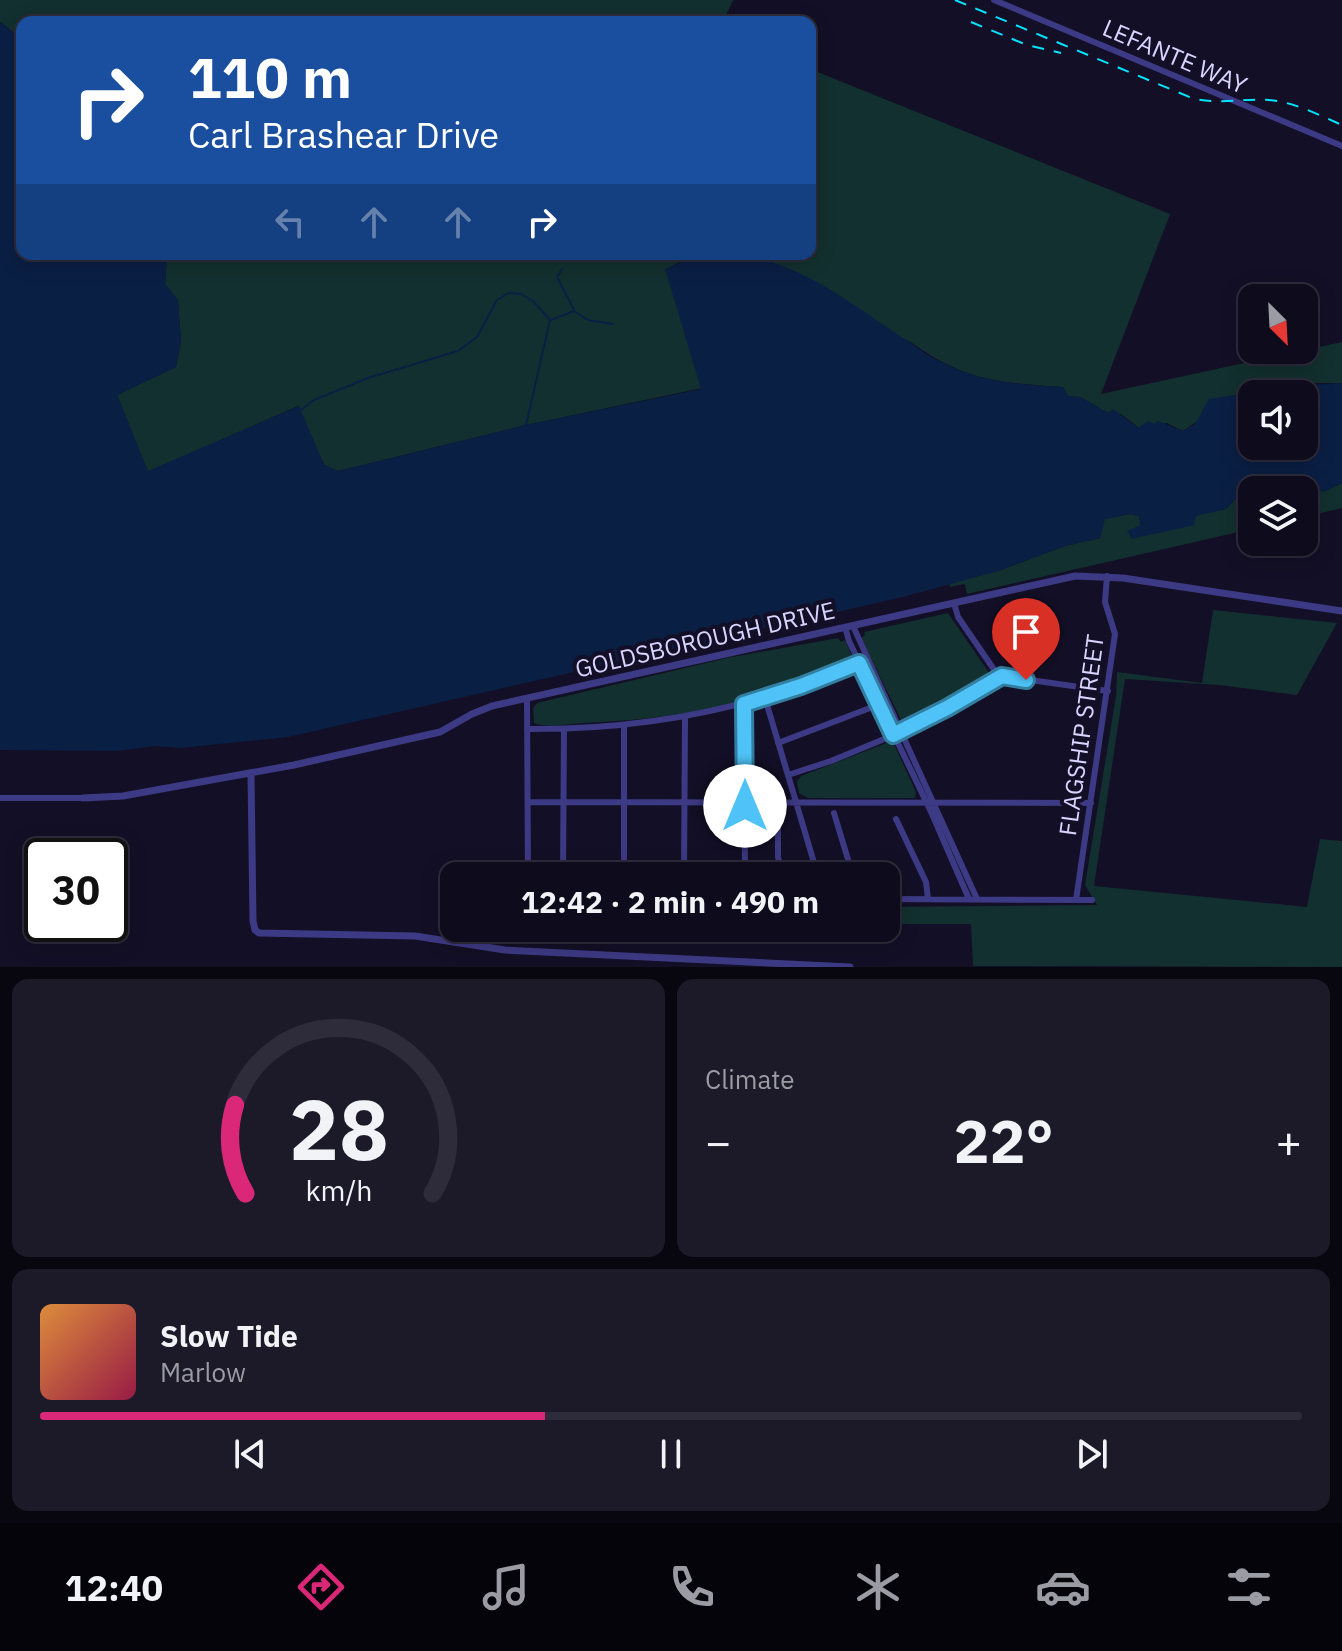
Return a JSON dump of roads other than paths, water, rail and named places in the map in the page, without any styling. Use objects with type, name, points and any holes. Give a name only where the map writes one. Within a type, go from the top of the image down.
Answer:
[{"type":"street","name":"LEFANTE WAY","points":[[994,0],[1342,146]]},
{"type":"street","name":"GOLDSBOROUGH DRIVE","points":[[83,798],[123,796],[251,774],[435,733],[482,710],[1075,576],[1107,576],[1342,611]]},
{"type":"street","name":"FLAGSHIP STREET","points":[[1076,900],[1115,634],[1105,602],[1107,576]]},
{"type":"street","points":[[954,603],[958,617],[995,671],[1002,676],[1108,691]]},
{"type":"street","points":[[849,627],[934,803],[973,899]]},
{"type":"street","points":[[849,627],[859,663],[973,899]]},
{"type":"street","points":[[527,729],[624,725],[685,717],[765,698],[867,659]]},
{"type":"street","points":[[788,775],[901,732],[1002,676]]},
{"type":"street","points":[[765,698],[814,862]]},
{"type":"street","points":[[527,699],[528,862]]},
{"type":"street","points":[[744,704],[745,862]]},
{"type":"street","points":[[778,743],[870,708]]},
{"type":"street","points":[[684,862],[685,717]]},
{"type":"street","points":[[624,725],[624,862]]},
{"type":"street","points":[[563,862],[564,729]]},
{"type":"street","points":[[251,774],[253,921],[259,933],[415,936],[505,950],[850,967]]},
{"type":"street","points":[[0,798],[83,798]]},
{"type":"street","points":[[528,802],[1091,803]]},
{"type":"street","points":[[778,802],[779,862]]},
{"type":"street","points":[[834,813],[849,862]]},
{"type":"street","points":[[896,819],[926,882],[928,899]]},
{"type":"street","points":[[900,899],[1092,900]]},
{"type":"water","points":[[0,22],[16,34],[16,260],[167,260],[165,284],[178,300],[181,341],[176,367],[117,395],[148,471],[299,406],[324,465],[338,471],[526,425],[701,389],[665,269],[692,260],[764,260],[791,269],[848,301],[930,356],[955,368],[1000,381],[1063,387],[1068,396],[1080,397],[1108,413],[1113,409],[1138,428],[1148,421],[1154,424],[1158,421],[1183,431],[1195,424],[1209,399],[1238,396],[1238,460],[1318,460],[1318,385],[1342,383],[1342,483],[1323,492],[1318,489],[1318,476],[1238,476],[1238,496],[1226,509],[1196,516],[1194,525],[1132,539],[1127,531],[1141,525],[1139,516],[1130,514],[1105,519],[1100,538],[903,597],[288,737],[117,751],[0,750]]},
{"type":"waterway","points":[[562,269],[557,277],[574,310]]},
{"type":"waterway","points":[[301,410],[314,400],[368,378],[458,351],[477,337],[497,300],[509,293],[521,294],[533,301],[550,320],[526,425]]},
{"type":"waterway","points":[[551,320],[574,311],[588,320],[613,324]]},
{"type":"railway","points":[[955,0],[1192,98],[1278,101],[1342,125]]},
{"type":"railway","points":[[971,22],[1027,45],[1061,53]]}]
